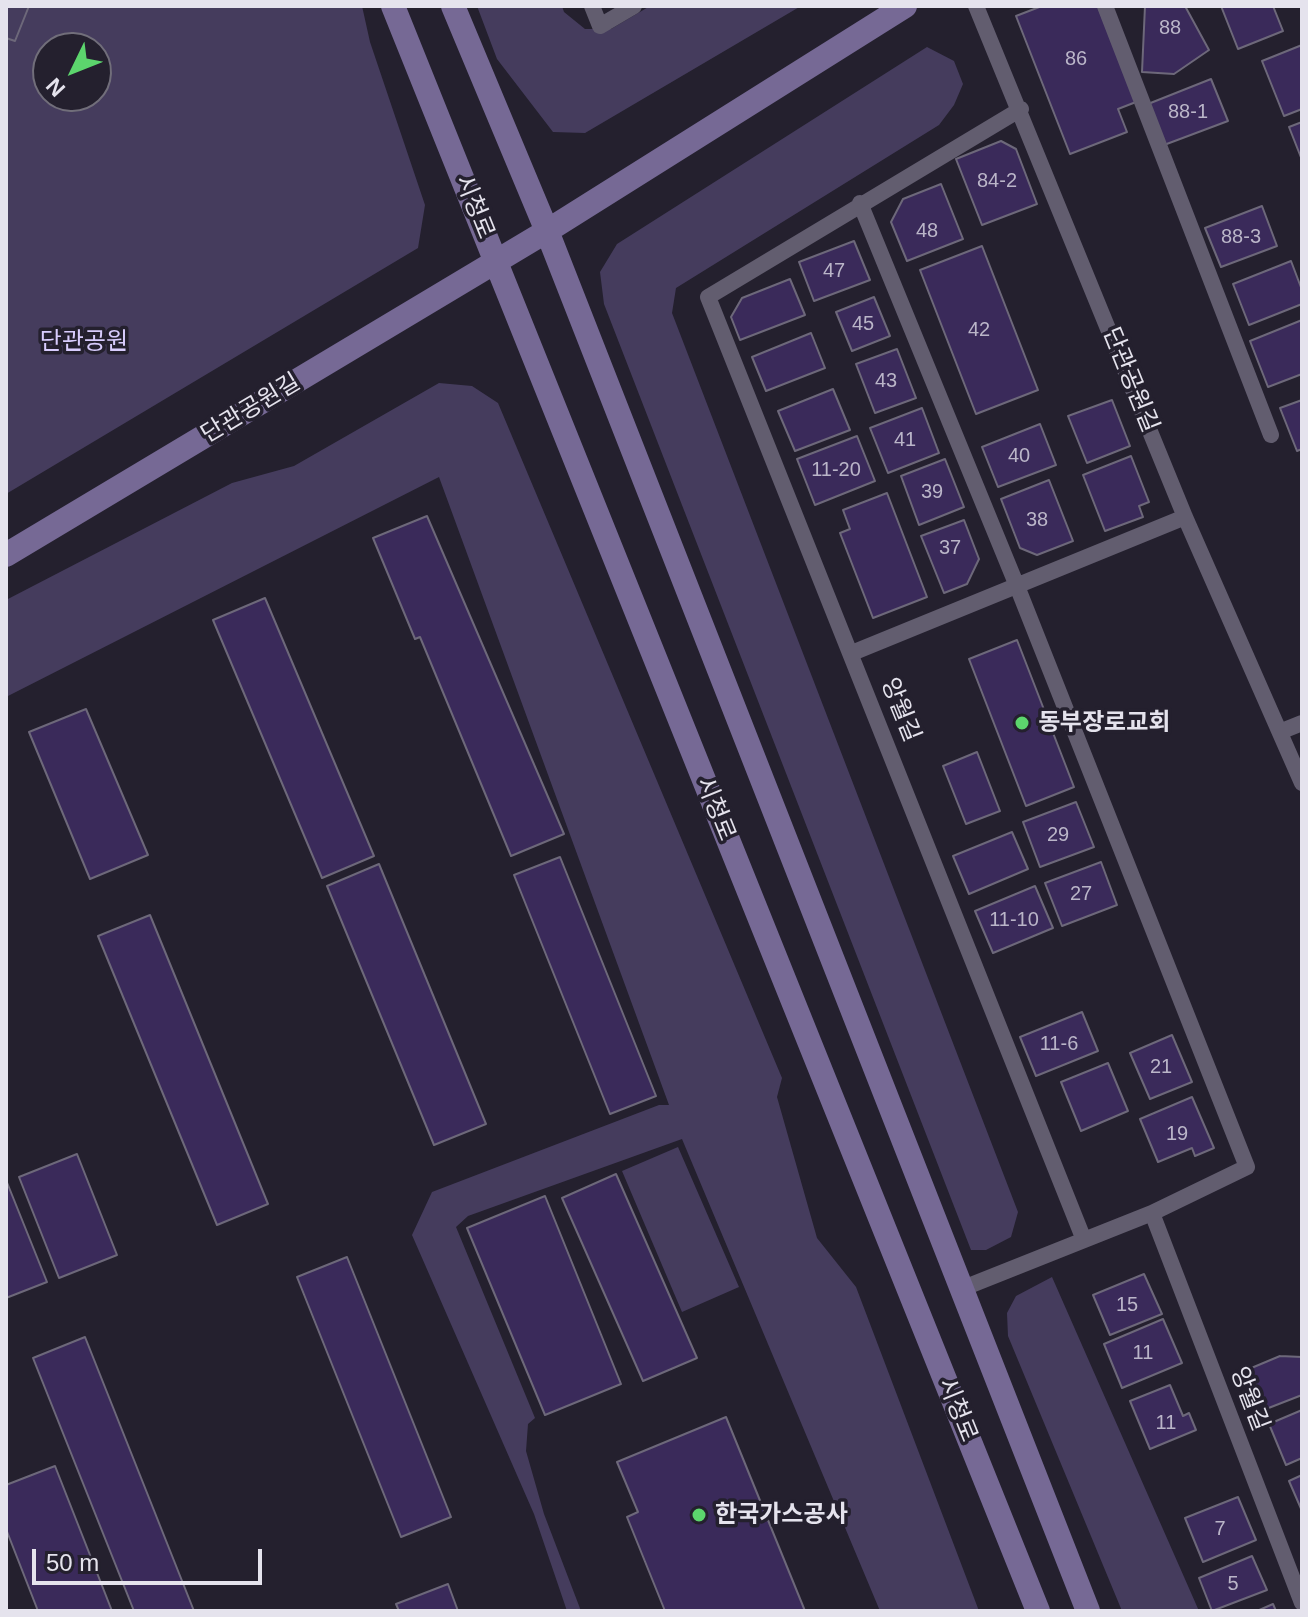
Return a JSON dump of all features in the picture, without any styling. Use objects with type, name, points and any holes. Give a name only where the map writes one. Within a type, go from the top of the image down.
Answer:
[{"type":"street","name":"시청로","points":[[393,6],[1038,1611]]},
{"type":"street","name":"시청로","points":[[453,6],[547,231],[1088,1611]]},
{"type":"street","points":[[547,231],[905,6]]},
{"type":"street","name":"단관공원길","points":[[6,555],[547,231]]},
{"type":"lane","points":[[592,6],[600,26],[634,6]]},
{"type":"lane","name":"단관공원길","points":[[976,6],[1021,109],[1185,517],[1282,731],[1302,783]]},
{"type":"lane","points":[[1105,6],[1271,435]]},
{"type":"lane","name":"앙월길","points":[[1021,109],[708,297],[1084,1240]]},
{"type":"lane","points":[[860,203],[1017,586],[1247,1167],[1152,1213],[961,1289]]},
{"type":"lane","points":[[852,653],[1185,517]]},
{"type":"lane","points":[[1282,731],[1302,723]]},
{"type":"lane","name":"앙월길","points":[[1152,1213],[1302,1603]]},
{"type":"green space","name":"단관공원","points":[[6,6],[362,6],[370,42],[425,205],[418,248],[6,494]]},
{"type":"green space","points":[[477,6],[562,6],[564,12],[585,29],[611,29],[650,6],[801,6],[585,133],[553,132],[497,59]]},
{"type":"green space","points":[[927,47],[954,61],[963,84],[954,105],[939,125],[676,288],[672,313],[1018,1212],[1011,1237],[986,1250],[971,1250],[604,304],[600,272],[617,244]]},
{"type":"green space","points":[[439,383],[472,386],[498,403],[782,1078],[777,1097],[817,1238],[856,1287],[979,1611],[880,1611],[682,1139],[468,1216],[456,1227],[535,1418],[528,1424],[526,1451],[544,1514],[581,1611],[567,1611],[534,1514],[412,1235],[432,1192],[659,1105],[669,1105],[439,477],[6,697],[6,600],[232,483],[294,466]]},
{"type":"green space","points":[[678,1147],[739,1287],[682,1312],[622,1171]]},
{"type":"green space","points":[[1052,1277],[1199,1611],[1122,1611],[1008,1336],[1007,1313],[1016,1296]]},
{"type":"building","points":[[6,6],[29,6],[15,41],[6,38]]},
{"type":"building","points":[[6,6],[29,6],[15,41],[6,38]]},
{"type":"building","points":[[1042,6],[1098,6],[1136,102],[1118,109],[1127,132],[1070,154],[1016,16]]},
{"type":"building","points":[[1145,6],[1185,6],[1209,50],[1174,74],[1142,72]]},
{"type":"building","points":[[1221,6],[1273,6],[1283,31],[1238,49]]},
{"type":"building","points":[[1302,45],[1302,109],[1284,116],[1262,61]]},
{"type":"building","points":[[1211,79],[1228,121],[1164,145],[1148,104]]},
{"type":"building","points":[[1302,122],[1302,160],[1289,127]]},
{"type":"building","points":[[1001,141],[1016,149],[1037,204],[982,225],[956,159]]},
{"type":"building","points":[[941,184],[963,239],[907,261],[891,222],[903,199]]},
{"type":"building","points":[[1262,206],[1277,246],[1221,267],[1205,228]]},
{"type":"building","points":[[854,241],[870,280],[814,301],[799,262]]},
{"type":"building","points":[[982,246],[1038,390],[976,414],[920,270]]},
{"type":"building","points":[[1291,261],[1302,290],[1302,304],[1249,325],[1233,284]]},
{"type":"building","points":[[790,279],[805,315],[740,340],[731,317],[742,298]]},
{"type":"building","points":[[874,297],[890,336],[852,351],[836,312]]},
{"type":"building","points":[[1302,320],[1302,374],[1268,387],[1250,341]]},
{"type":"building","points":[[811,333],[825,368],[766,391],[752,357]]},
{"type":"building","points":[[897,349],[916,398],[875,413],[856,364]]},
{"type":"building","points":[[833,389],[850,430],[795,451],[778,411]]},
{"type":"building","points":[[1112,400],[1130,446],[1087,463],[1068,416]]},
{"type":"building","points":[[1302,400],[1302,449],[1297,451],[1280,408]]},
{"type":"building","points":[[922,408],[939,453],[888,473],[870,428]]},
{"type":"building","points":[[1040,424],[1056,465],[998,487],[982,447]]},
{"type":"building","points":[[857,436],[875,481],[815,505],[797,459]]},
{"type":"building","points":[[1131,456],[1149,502],[1139,506],[1143,517],[1105,531],[1083,475]]},
{"type":"building","points":[[945,459],[964,507],[919,525],[901,476]]},
{"type":"building","points":[[1049,480],[1073,541],[1037,555],[1020,548],[1001,499]]},
{"type":"building","points":[[887,493],[927,597],[873,618],[840,533],[850,529],[843,510]]},
{"type":"building","points":[[427,516],[564,834],[511,856],[420,637],[415,639],[373,538]]},
{"type":"building","points":[[964,520],[979,559],[967,584],[944,593],[921,536]]},
{"type":"building","points":[[265,598],[374,856],[322,878],[213,620]]},
{"type":"building","name":"동부장로교회","points":[[1017,640],[1074,787],[1026,806],[969,659]]},
{"type":"building","points":[[86,709],[148,855],[90,879],[29,732]]},
{"type":"building","points":[[977,752],[1000,811],[966,824],[943,766]]},
{"type":"building","points":[[1076,802],[1094,847],[1040,867],[1023,822]]},
{"type":"building","points":[[1012,832],[1028,869],[969,894],[953,856]]},
{"type":"building","points":[[560,857],[656,1096],[610,1114],[514,875]]},
{"type":"building","points":[[1101,862],[1117,905],[1062,926],[1045,883]]},
{"type":"building","points":[[379,864],[486,1124],[434,1145],[327,886]]},
{"type":"building","points":[[1035,886],[1053,928],[993,953],[975,911]]},
{"type":"building","points":[[150,915],[268,1204],[217,1225],[98,936]]},
{"type":"building","points":[[1082,1012],[1098,1051],[1036,1076],[1020,1037]]},
{"type":"building","points":[[1172,1035],[1192,1082],[1150,1099],[1130,1053]]},
{"type":"building","points":[[1108,1063],[1128,1111],[1081,1131],[1061,1082]]},
{"type":"building","points":[[1192,1097],[1214,1148],[1195,1156],[1192,1148],[1158,1162],[1140,1119]]},
{"type":"building","points":[[77,1154],[117,1255],[59,1278],[19,1177]]},
{"type":"building","points":[[616,1174],[697,1358],[643,1381],[562,1198]]},
{"type":"building","points":[[6,1180],[47,1282],[6,1298]]},
{"type":"building","points":[[545,1196],[621,1384],[545,1415],[467,1228]]},
{"type":"building","points":[[347,1257],[451,1517],[401,1537],[297,1277]]},
{"type":"building","points":[[1144,1274],[1162,1314],[1110,1335],[1093,1295]]},
{"type":"building","points":[[1163,1319],[1182,1363],[1122,1388],[1104,1344]]},
{"type":"building","points":[[85,1337],[194,1611],[134,1611],[33,1358]]},
{"type":"building","points":[[1280,1356],[1302,1357],[1302,1395],[1266,1409],[1249,1369]]},
{"type":"building","points":[[1170,1385],[1183,1416],[1189,1413],[1196,1430],[1150,1449],[1130,1401]]},
{"type":"building","points":[[1302,1410],[1302,1458],[1286,1465],[1269,1424]]},
{"type":"building","name":"한국가스공사","points":[[726,1417],[805,1611],[665,1611],[627,1517],[638,1512],[617,1462]]},
{"type":"building","points":[[55,1466],[112,1611],[38,1611],[6,1529],[6,1485]]},
{"type":"building","points":[[1302,1475],[1302,1511],[1289,1481]]},
{"type":"building","points":[[1238,1497],[1256,1540],[1203,1562],[1185,1518]]},
{"type":"building","points":[[1252,1556],[1267,1590],[1212,1611],[1199,1578]]},
{"type":"building","points":[[448,1584],[458,1611],[399,1611],[396,1604]]},
{"type":"building","points":[[1273,1604],[1276,1611],[1257,1611]]},
{"type":"place","name":"동부장로교회","points":[[1022,723]]},
{"type":"place","name":"한국가스공사","points":[[699,1515]]}]
